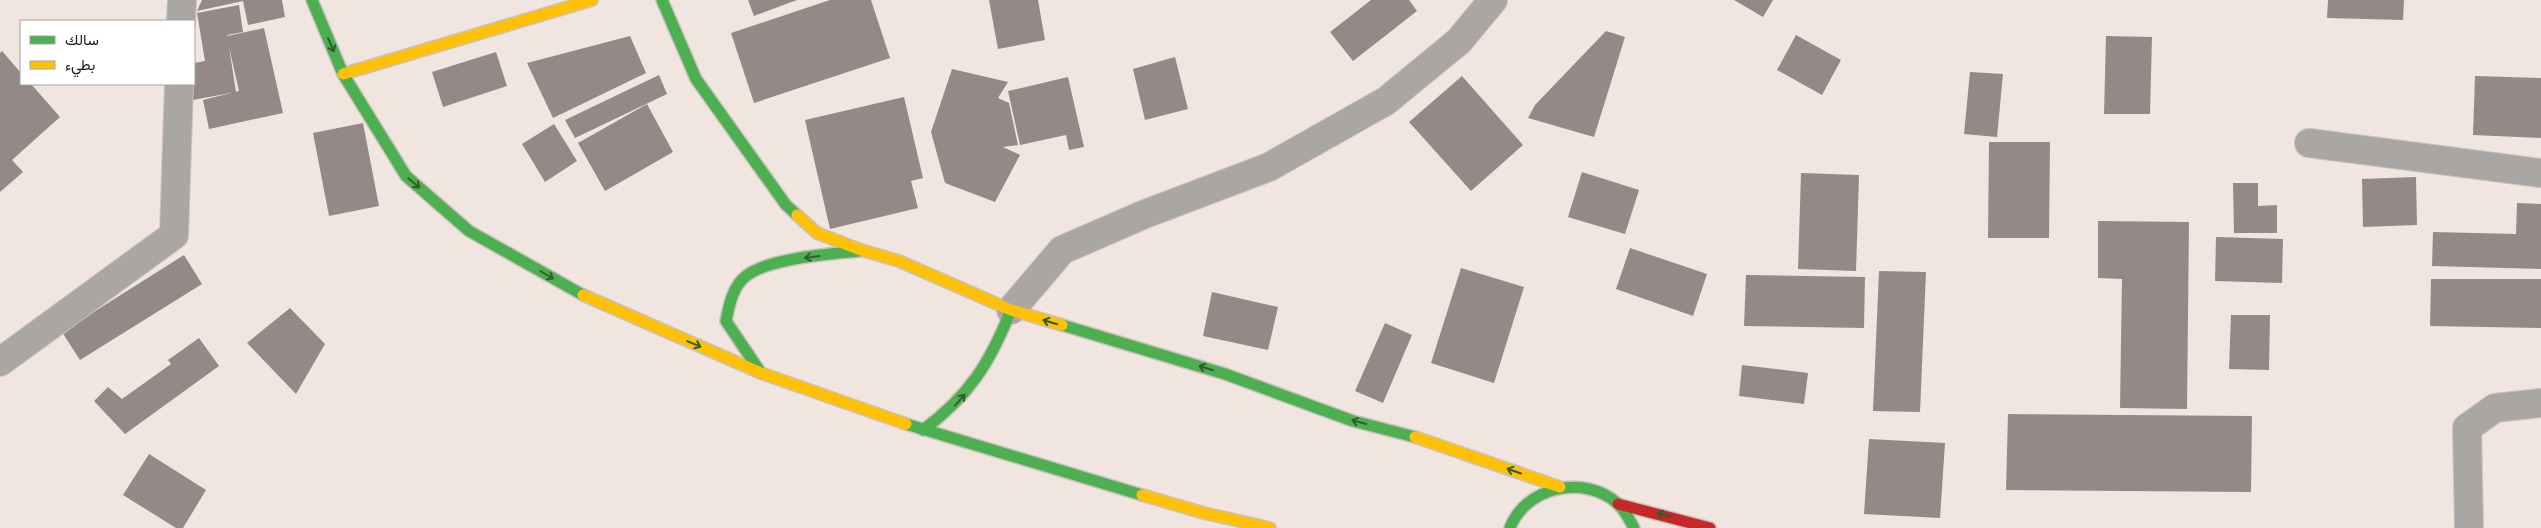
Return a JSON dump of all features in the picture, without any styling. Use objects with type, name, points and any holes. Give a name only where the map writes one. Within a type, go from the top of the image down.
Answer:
[{"type":"main road","points":[[312,0],[343,74],[406,176],[470,231],[580,294],[762,373],[923,430],[1204,513],[1270,528]]},
{"type":"main road","points":[[343,74],[592,0]]},
{"type":"main road","points":[[662,0],[696,79],[786,205],[817,233],[860,250],[900,261],[1011,310],[1225,374],[1353,421],[1420,438],[1560,487],[1588,488],[1601,492],[1618,504],[1710,528]]},
{"type":"main road","points":[[762,373],[726,321],[730,297],[747,276],[773,266],[804,258],[860,250]]},
{"type":"main road","points":[[923,430],[950,412],[977,381],[997,345],[1011,310]]},
{"type":"main road","points":[[1510,528],[1523,507],[1540,494],[1560,487]]},
{"type":"main road","points":[[1618,504],[1634,528]]},
{"type":"street","points":[[181,20],[182,0]]},
{"type":"street","points":[[1011,310],[1062,250],[1145,214],[1270,167],[1386,101],[1459,41],[1493,0]]},
{"type":"street","points":[[0,362],[174,235],[179,85]]},
{"type":"street","points":[[2310,143],[2541,173]]},
{"type":"street","points":[[2469,528],[2467,428],[2495,408],[2541,402]]},
{"type":"building","points":[[202,0],[282,0],[285,17],[248,25],[243,1],[197,11]]},
{"type":"building","points":[[748,0],[797,0],[754,16]]},
{"type":"building","points":[[830,0],[871,0],[890,58],[754,103],[731,33]]},
{"type":"building","points":[[989,0],[1038,0],[1045,40],[998,49]]},
{"type":"building","points":[[1371,0],[1409,0],[1417,11],[1353,61],[1330,32]]},
{"type":"building","points":[[1734,0],[1773,0],[1763,17]]},
{"type":"building","points":[[2328,0],[2404,0],[2403,20],[2327,18]]},
{"type":"building","points":[[239,5],[243,32],[227,36],[264,28],[283,113],[209,129],[203,100],[232,93],[193,100],[190,85],[195,85],[195,63],[205,61],[197,13]],"holes":[[[229,47],[239,91],[236,92]]]},
{"type":"building","points":[[1606,31],[1625,37],[1594,137],[1528,118],[1535,105]]},
{"type":"building","points":[[1796,35],[1841,60],[1822,95],[1777,70]]},
{"type":"building","points":[[630,36],[646,73],[553,118],[527,63]]},
{"type":"building","points":[[2106,36],[2152,37],[2150,114],[2104,114]]},
{"type":"building","points":[[2,51],[20,72],[20,85],[32,85],[60,117],[12,160],[23,172],[0,192],[0,53]]},
{"type":"building","points":[[496,52],[507,86],[443,107],[432,72]]},
{"type":"building","points":[[1175,57],[1188,109],[1145,120],[1133,69]]},
{"type":"building","points":[[952,69],[1008,82],[998,98],[1009,103],[1018,145],[1003,147],[1020,155],[995,202],[945,183],[931,132]]},
{"type":"building","points":[[1970,72],[2003,74],[1997,137],[1964,134]]},
{"type":"building","points":[[659,75],[667,94],[575,138],[565,120]]},
{"type":"building","points":[[1462,76],[1523,145],[1471,191],[1409,122]]},
{"type":"building","points":[[2475,76],[2541,78],[2541,138],[2473,135]]},
{"type":"building","points":[[1068,77],[1084,147],[1069,150],[1066,135],[1020,145],[1008,91]]},
{"type":"building","points":[[904,97],[923,178],[911,181],[918,208],[830,229],[805,120]]},
{"type":"building","points":[[647,104],[673,152],[605,191],[578,143]]},
{"type":"building","points":[[363,123],[379,206],[329,216],[313,133]]},
{"type":"building","points":[[554,124],[577,161],[545,182],[522,144]]},
{"type":"building","points":[[1989,142],[2050,142],[2049,238],[1988,238]]},
{"type":"building","points":[[1582,172],[1639,190],[1625,234],[1568,217]]},
{"type":"building","points":[[1801,173],[1859,175],[1856,271],[1798,269]]},
{"type":"building","points":[[2416,177],[2417,225],[2363,227],[2362,179]]},
{"type":"building","points":[[2233,183],[2258,183],[2258,206],[2277,205],[2277,233],[2234,233]]},
{"type":"building","points":[[2517,203],[2541,204],[2541,269],[2432,266],[2433,232],[2516,234]]},
{"type":"building","points":[[2098,221],[2189,222],[2187,409],[2120,408],[2122,279],[2098,278]]},
{"type":"building","points":[[2216,237],[2283,239],[2282,283],[2215,281]]},
{"type":"building","points":[[1630,248],[1707,274],[1693,316],[1616,289]]},
{"type":"building","points":[[184,255],[202,284],[80,360],[62,332]]},
{"type":"building","points":[[1461,268],[1524,287],[1494,383],[1431,363]]},
{"type":"building","points":[[1879,271],[1926,272],[1920,412],[1873,411]]},
{"type":"building","points":[[1746,275],[1865,277],[1864,328],[1744,326]]},
{"type":"building","points":[[2431,279],[2541,279],[2541,328],[2430,326]]},
{"type":"building","points":[[1212,292],[1278,307],[1268,350],[1203,336]]},
{"type":"building","points":[[290,308],[325,344],[296,394],[247,343]]},
{"type":"building","points":[[2231,315],[2270,315],[2269,370],[2229,369]]},
{"type":"building","points":[[1385,323],[1412,335],[1383,403],[1355,391]]},
{"type":"building","points":[[199,338],[219,366],[125,434],[94,401],[108,387],[122,399],[171,364],[168,360]]},
{"type":"building","points":[[1742,365],[1808,373],[1804,404],[1739,396]]},
{"type":"building","points":[[2008,414],[2252,416],[2251,492],[2006,490]]},
{"type":"building","points":[[1869,439],[1945,443],[1940,518],[1864,514]]},
{"type":"building","points":[[149,454],[206,490],[183,528],[176,528],[123,495]]},
{"type":"traffic: fast","points":[[312,0],[343,74],[406,176],[469,231],[583,295]]},
{"type":"traffic: fast","points":[[662,0],[696,79],[786,205],[797,215]]},
{"type":"traffic: fast","points":[[761,373],[726,321],[732,296],[742,280],[756,270],[784,261],[817,255],[859,251]]},
{"type":"traffic: fast","points":[[923,430],[966,391],[995,346],[1011,310]]},
{"type":"traffic: fast","points":[[1062,325],[1225,374],[1353,421],[1415,437]]},
{"type":"traffic: fast","points":[[906,424],[1142,495]]},
{"type":"traffic: fast","points":[[1510,528],[1518,514],[1528,503],[1542,494],[1557,489],[1573,487],[1604,494],[1620,506],[1634,528]]},
{"type":"traffic: slow","points":[[343,74],[592,0]]},
{"type":"traffic: slow","points":[[797,215],[817,233],[861,250],[899,261],[1011,310],[1062,325]]},
{"type":"traffic: slow","points":[[583,295],[761,373],[906,424]]},
{"type":"traffic: slow","points":[[1415,437],[1560,487]]},
{"type":"traffic: slow","points":[[1142,495],[1204,513],[1270,528]]},
{"type":"traffic: jam","points":[[1618,504],[1710,528]]}]
